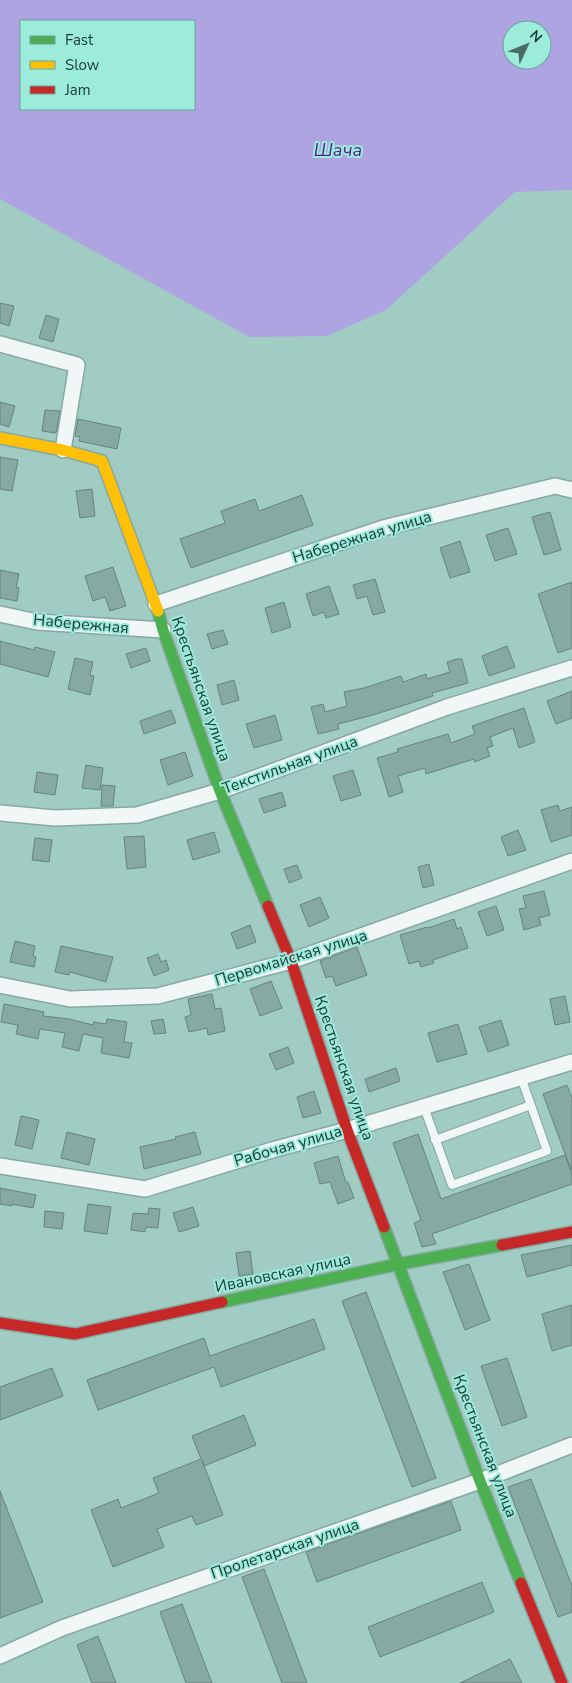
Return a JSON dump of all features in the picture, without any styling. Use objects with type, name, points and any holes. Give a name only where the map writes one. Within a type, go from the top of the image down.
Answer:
[{"type":"street","points":[[0,344],[78,365],[63,450],[0,438]]},
{"type":"street","name":"Крестьянская улица","points":[[63,450],[102,461],[156,604],[163,630],[220,791],[292,961],[347,1130],[480,1481],[562,1683]]},
{"type":"street","name":"Набережная улица","points":[[156,604],[383,528],[555,486],[572,490]]},
{"type":"street","name":"Набережная","points":[[0,614],[37,622],[163,630]]},
{"type":"street","name":"Текстильная улица","points":[[0,813],[55,818],[137,815],[220,791],[447,708],[572,668]]},
{"type":"street","name":"Первомайская улица","points":[[0,985],[70,999],[158,996],[292,961],[572,861]]},
{"type":"street","name":"Рабочая улица","points":[[0,1166],[145,1189],[572,1062]]},
{"type":"street","name":"Ивановская улица","points":[[0,1323],[75,1334],[399,1264],[572,1232]]},
{"type":"street","name":"Пролетарская улица","points":[[0,1656],[62,1628],[480,1481],[572,1445]]},
{"type":"lane","points":[[424,1106],[452,1185],[547,1151],[521,1077]]},
{"type":"lane","points":[[435,1140],[531,1105]]},
{"type":"water","name":"Шача","points":[[0,0],[572,0],[572,190],[515,192],[386,310],[327,336],[249,337],[0,199]]},
{"type":"building","points":[[0,303],[14,306],[9,326],[0,323]]},
{"type":"building","points":[[46,315],[59,319],[53,342],[39,338]]},
{"type":"building","points":[[0,402],[15,406],[9,427],[0,424]]},
{"type":"building","points":[[45,410],[60,411],[56,433],[42,431]]},
{"type":"building","points":[[78,419],[121,428],[117,449],[79,441],[80,437],[75,436]]},
{"type":"building","points":[[0,457],[18,460],[12,491],[0,489]]},
{"type":"building","points":[[92,489],[95,516],[80,518],[76,491]]},
{"type":"building","points":[[302,495],[313,525],[191,568],[180,539],[225,523],[221,511],[255,499],[259,511]]},
{"type":"building","points":[[550,512],[561,550],[544,555],[532,517]]},
{"type":"building","points":[[508,528],[517,554],[495,561],[486,535]]},
{"type":"building","points":[[460,541],[470,572],[450,578],[440,548]]},
{"type":"building","points":[[113,567],[126,606],[110,611],[105,597],[93,601],[85,576]]},
{"type":"building","points":[[0,570],[19,574],[16,587],[19,588],[17,601],[0,598]]},
{"type":"building","points":[[375,579],[385,612],[373,615],[367,596],[357,599],[353,585]]},
{"type":"building","points":[[572,582],[572,648],[558,653],[538,594]]},
{"type":"building","points":[[329,586],[339,614],[326,618],[324,612],[313,616],[306,594]]},
{"type":"building","points":[[284,602],[291,627],[272,633],[265,608]]},
{"type":"building","points":[[223,630],[228,644],[212,649],[207,634]]},
{"type":"building","points":[[0,641],[34,650],[35,647],[55,652],[48,677],[0,664]]},
{"type":"building","points":[[507,646],[515,667],[489,676],[482,656]]},
{"type":"building","points":[[146,648],[150,661],[131,668],[126,654]]},
{"type":"building","points":[[75,658],[93,662],[90,675],[94,676],[90,695],[68,689]]},
{"type":"building","points":[[462,659],[468,683],[432,693],[433,696],[373,715],[338,724],[339,729],[318,734],[311,707],[323,704],[325,712],[347,706],[344,692],[364,688],[401,676],[403,682],[426,674],[427,679],[450,672],[447,662]]},
{"type":"building","points":[[234,680],[239,700],[222,705],[217,685]]},
{"type":"building","points":[[572,691],[572,718],[556,724],[547,701]]},
{"type":"building","points":[[524,708],[535,742],[519,748],[513,728],[490,737],[493,746],[487,748],[490,756],[475,762],[474,759],[426,774],[425,768],[398,776],[403,792],[389,797],[377,758],[398,752],[397,749],[448,734],[451,743],[475,734],[472,726]]},
{"type":"building","points":[[171,710],[176,723],[144,734],[140,721]]},
{"type":"building","points":[[275,715],[282,740],[254,748],[246,724]]},
{"type":"building","points":[[185,752],[193,776],[168,785],[160,760]]},
{"type":"building","points":[[86,765],[103,768],[100,790],[82,788]]},
{"type":"building","points":[[353,770],[361,795],[341,801],[333,776]]},
{"type":"building","points":[[37,772],[58,775],[55,795],[34,792]]},
{"type":"building","points":[[102,785],[115,786],[113,806],[101,806]]},
{"type":"building","points":[[282,792],[286,806],[264,813],[259,799]]},
{"type":"building","points":[[558,805],[560,811],[572,807],[572,835],[551,842],[541,810]]},
{"type":"building","points":[[518,830],[526,850],[508,856],[501,837]]},
{"type":"building","points":[[214,832],[220,852],[193,860],[187,840]]},
{"type":"building","points":[[144,836],[146,867],[127,869],[124,837]]},
{"type":"building","points":[[35,838],[52,840],[49,862],[32,860]]},
{"type":"building","points":[[429,864],[434,885],[423,888],[418,867]]},
{"type":"building","points":[[297,865],[302,878],[289,883],[284,869]]},
{"type":"building","points":[[544,891],[550,915],[539,918],[541,925],[524,930],[519,909],[526,908],[523,896]]},
{"type":"building","points":[[320,897],[329,918],[309,927],[300,905]]},
{"type":"building","points":[[496,906],[504,930],[487,936],[478,912]]},
{"type":"building","points":[[454,919],[457,929],[461,927],[468,948],[433,960],[434,963],[421,967],[419,961],[409,964],[400,935]]},
{"type":"building","points":[[250,925],[256,942],[237,949],[231,933]]},
{"type":"building","points":[[15,941],[35,946],[33,956],[36,957],[34,967],[10,962]]},
{"type":"building","points":[[61,946],[113,957],[106,982],[70,972],[69,975],[55,972]]},
{"type":"building","points":[[357,947],[367,975],[336,986],[332,976],[326,978],[320,961]]},
{"type":"building","points":[[158,954],[161,962],[166,960],[169,970],[154,976],[147,958]]},
{"type":"building","points":[[271,981],[282,1008],[260,1016],[250,989]]},
{"type":"building","points":[[212,994],[215,1009],[221,1008],[225,1031],[208,1035],[207,1028],[189,1032],[185,1017],[191,1015],[188,999]]},
{"type":"building","points":[[565,996],[570,1022],[555,1025],[550,999]]},
{"type":"building","points":[[4,1004],[44,1012],[43,1016],[69,1019],[93,1025],[94,1022],[106,1024],[107,1019],[127,1022],[124,1042],[132,1043],[129,1058],[101,1053],[103,1038],[83,1034],[79,1051],[62,1047],[65,1033],[40,1029],[38,1039],[16,1034],[18,1025],[1,1022]]},
{"type":"building","points":[[163,1019],[166,1033],[154,1034],[151,1021]]},
{"type":"building","points":[[501,1020],[509,1045],[488,1052],[479,1027]]},
{"type":"building","points":[[458,1024],[467,1054],[437,1062],[428,1033]]},
{"type":"building","points":[[288,1047],[294,1063],[276,1070],[269,1054]]},
{"type":"building","points":[[396,1068],[400,1081],[369,1092],[365,1079]]},
{"type":"building","points":[[567,1085],[572,1098],[572,1170],[543,1094]]},
{"type":"building","points":[[314,1091],[321,1113],[303,1118],[297,1097]]},
{"type":"building","points":[[21,1116],[39,1120],[32,1149],[15,1145]]},
{"type":"building","points":[[67,1132],[95,1139],[89,1165],[61,1158]]},
{"type":"building","points":[[195,1132],[201,1154],[144,1169],[140,1147],[176,1139],[175,1137]]},
{"type":"building","points":[[418,1134],[441,1199],[565,1155],[572,1174],[572,1184],[432,1234],[436,1244],[422,1247],[414,1223],[421,1220],[393,1143]]},
{"type":"building","points":[[338,1156],[346,1183],[348,1182],[354,1198],[338,1204],[330,1182],[320,1184],[314,1163]]},
{"type":"building","points":[[0,1188],[36,1195],[33,1208],[0,1204]]},
{"type":"building","points":[[88,1204],[111,1207],[107,1234],[84,1231]]},
{"type":"building","points":[[193,1207],[199,1226],[179,1232],[173,1213]]},
{"type":"building","points":[[149,1208],[160,1209],[158,1228],[146,1227],[145,1232],[131,1230],[133,1213],[148,1214]]},
{"type":"building","points":[[45,1211],[64,1213],[62,1229],[44,1227]]},
{"type":"building","points":[[572,1245],[572,1265],[527,1277],[521,1255]]},
{"type":"building","points":[[250,1251],[253,1274],[239,1276],[236,1253]]},
{"type":"building","points":[[469,1264],[490,1320],[465,1330],[443,1272]]},
{"type":"building","points":[[366,1292],[436,1478],[412,1487],[342,1301]]},
{"type":"building","points":[[572,1305],[572,1345],[552,1351],[542,1314]]},
{"type":"building","points":[[314,1319],[325,1349],[221,1387],[214,1367],[98,1410],[87,1380],[204,1338],[210,1356]]},
{"type":"building","points":[[507,1358],[527,1417],[502,1426],[481,1366]]},
{"type":"building","points":[[52,1368],[63,1396],[0,1420],[0,1387]]},
{"type":"building","points":[[244,1415],[256,1445],[204,1466],[223,1515],[196,1525],[192,1516],[157,1529],[164,1547],[113,1567],[91,1510],[118,1499],[121,1508],[159,1493],[153,1478],[201,1459],[192,1436]]},
{"type":"building","points":[[531,1479],[572,1586],[572,1612],[558,1617],[508,1487]]},
{"type":"building","points":[[0,1491],[43,1602],[0,1618]]},
{"type":"building","points":[[451,1501],[461,1530],[317,1582],[306,1552]]},
{"type":"building","points":[[264,1569],[307,1683],[282,1683],[242,1577]]},
{"type":"building","points":[[482,1582],[494,1612],[380,1657],[368,1627]]},
{"type":"building","points":[[182,1604],[212,1683],[186,1683],[160,1612]]},
{"type":"building","points":[[98,1636],[116,1683],[92,1683],[77,1645]]},
{"type":"building","points":[[510,1659],[522,1683],[460,1683]]},
{"type":"traffic: fast","points":[[158,611],[220,791],[268,906]]},
{"type":"traffic: fast","points":[[384,1227],[480,1481],[521,1583]]},
{"type":"traffic: fast","points":[[222,1302],[399,1264],[502,1245]]},
{"type":"traffic: slow","points":[[0,438],[63,450],[102,461],[158,611]]},
{"type":"traffic: jam","points":[[268,906],[291,961],[347,1130],[384,1227]]},
{"type":"traffic: jam","points":[[502,1245],[572,1232]]},
{"type":"traffic: jam","points":[[0,1323],[75,1334],[222,1302]]},
{"type":"traffic: jam","points":[[521,1583],[562,1683]]}]
